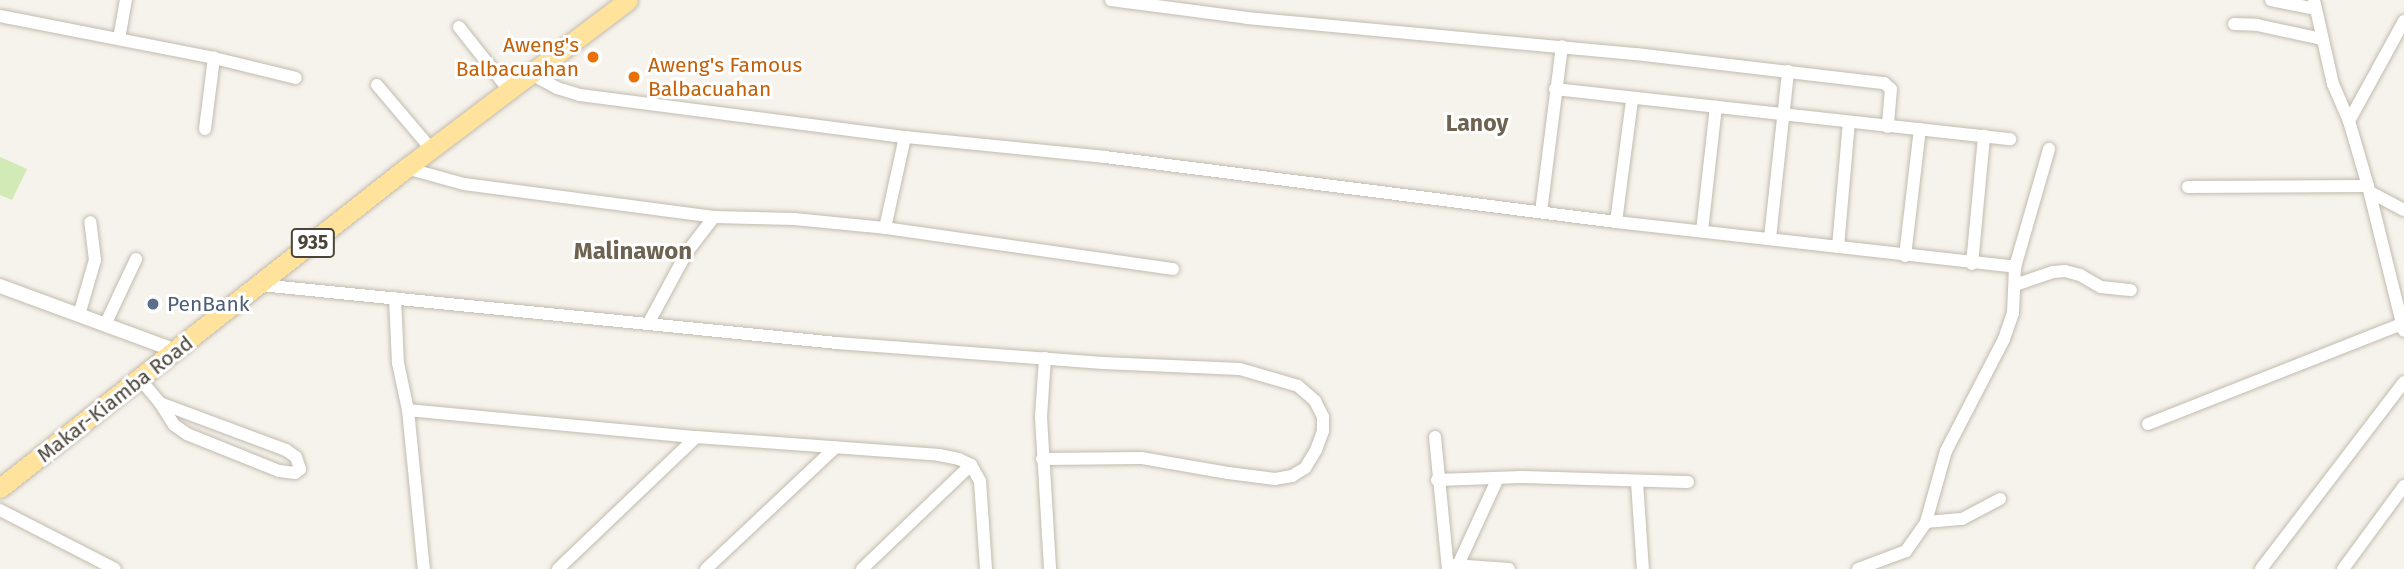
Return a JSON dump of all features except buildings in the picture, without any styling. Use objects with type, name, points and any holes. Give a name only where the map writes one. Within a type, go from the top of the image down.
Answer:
[{"type":"main road","name":"Makar-Kiamba Road","points":[[0,488],[406,168],[628,0]]},
{"type":"street","points":[[120,38],[126,0]]},
{"type":"street","points":[[1111,0],[1247,18],[1562,46],[1887,84],[1891,89],[1888,127]]},
{"type":"street","points":[[2148,424],[2403,328],[2369,189],[2349,121],[2333,84],[2315,5],[2272,0]]},
{"type":"street","points":[[0,16],[120,38],[296,78]]},
{"type":"street","points":[[2349,121],[2404,21]]},
{"type":"street","points":[[2234,24],[2257,25],[2322,39]]},
{"type":"street","points":[[459,27],[509,90]]},
{"type":"street","points":[[1541,212],[1562,46]]},
{"type":"street","points":[[205,129],[214,58]]},
{"type":"street","points":[[1770,238],[1788,71]]},
{"type":"street","points":[[531,74],[567,93],[905,137],[1092,155],[1616,222],[2015,267]]},
{"type":"street","points":[[377,85],[431,149]]},
{"type":"street","points":[[1555,89],[1632,100],[2010,139]]},
{"type":"street","points":[[1616,222],[1632,100]]},
{"type":"street","points":[[1702,231],[1716,107]]},
{"type":"street","points":[[1838,247],[1849,122]]},
{"type":"street","points":[[1905,256],[1920,129]]},
{"type":"street","points":[[1972,264],[1984,136]]},
{"type":"street","points":[[885,228],[892,183],[905,137]]},
{"type":"street","points":[[1858,569],[1906,551],[1926,522],[1946,451],[2004,339],[2013,313],[2015,267],[2049,149]]},
{"type":"street","points":[[406,168],[464,184],[714,217],[794,219],[885,228],[1173,269]]},
{"type":"street","points":[[2188,187],[2369,189],[2404,210]]},
{"type":"street","points":[[648,324],[677,268],[714,217]]},
{"type":"street","points":[[79,315],[95,260],[90,222]]},
{"type":"street","points":[[105,325],[136,259]]},
{"type":"street","points":[[2015,285],[2065,271],[2080,275],[2101,287],[2131,290]]},
{"type":"street","points":[[260,285],[648,324],[1045,358],[1240,369],[1298,386],[1314,401],[1323,417],[1316,450],[1305,468],[1292,477],[1275,479],[1142,458],[1042,459]]},
{"type":"street","points":[[0,286],[177,351]]},
{"type":"street","points":[[395,298],[398,363],[408,410],[424,569]]},
{"type":"street","points":[[1045,358],[1041,416],[1042,459],[1050,569]]},
{"type":"street","points":[[140,379],[174,425],[187,434],[279,471],[295,473],[300,469],[296,457],[286,450],[160,403]]},
{"type":"street","points":[[2261,569],[2404,382]]},
{"type":"street","points":[[408,410],[696,437],[939,455],[971,465],[980,481],[986,569]]},
{"type":"street","points":[[558,569],[696,437]]},
{"type":"street","points":[[1435,437],[1437,480],[1451,566]]},
{"type":"street","points":[[706,569],[836,447]]},
{"type":"street","points":[[862,569],[971,465]]},
{"type":"street","points":[[1437,480],[1498,478],[1688,482]]},
{"type":"street","points":[[1451,566],[1498,478]]},
{"type":"street","points":[[1637,482],[1643,569]]},
{"type":"street","points":[[2343,569],[2404,486]]},
{"type":"street","points":[[1926,522],[1962,519],[2000,499]]},
{"type":"street","points":[[0,510],[116,569]]},
{"type":"street","points":[[1451,566],[1508,569]]},
{"type":"green space","points":[[0,157],[27,169],[12,200],[0,195]]},
{"type":"place","name":"Aweng's Balbacuahan","points":[[593,57]]},
{"type":"place","name":"Aweng's Famous Balbacuahan","points":[[634,77]]},
{"type":"place","name":"PenBank","points":[[153,304]]},
{"type":"district","name":"Lanoy","points":[[1477,123]]},
{"type":"district","name":"Malinawon","points":[[633,252]]}]
